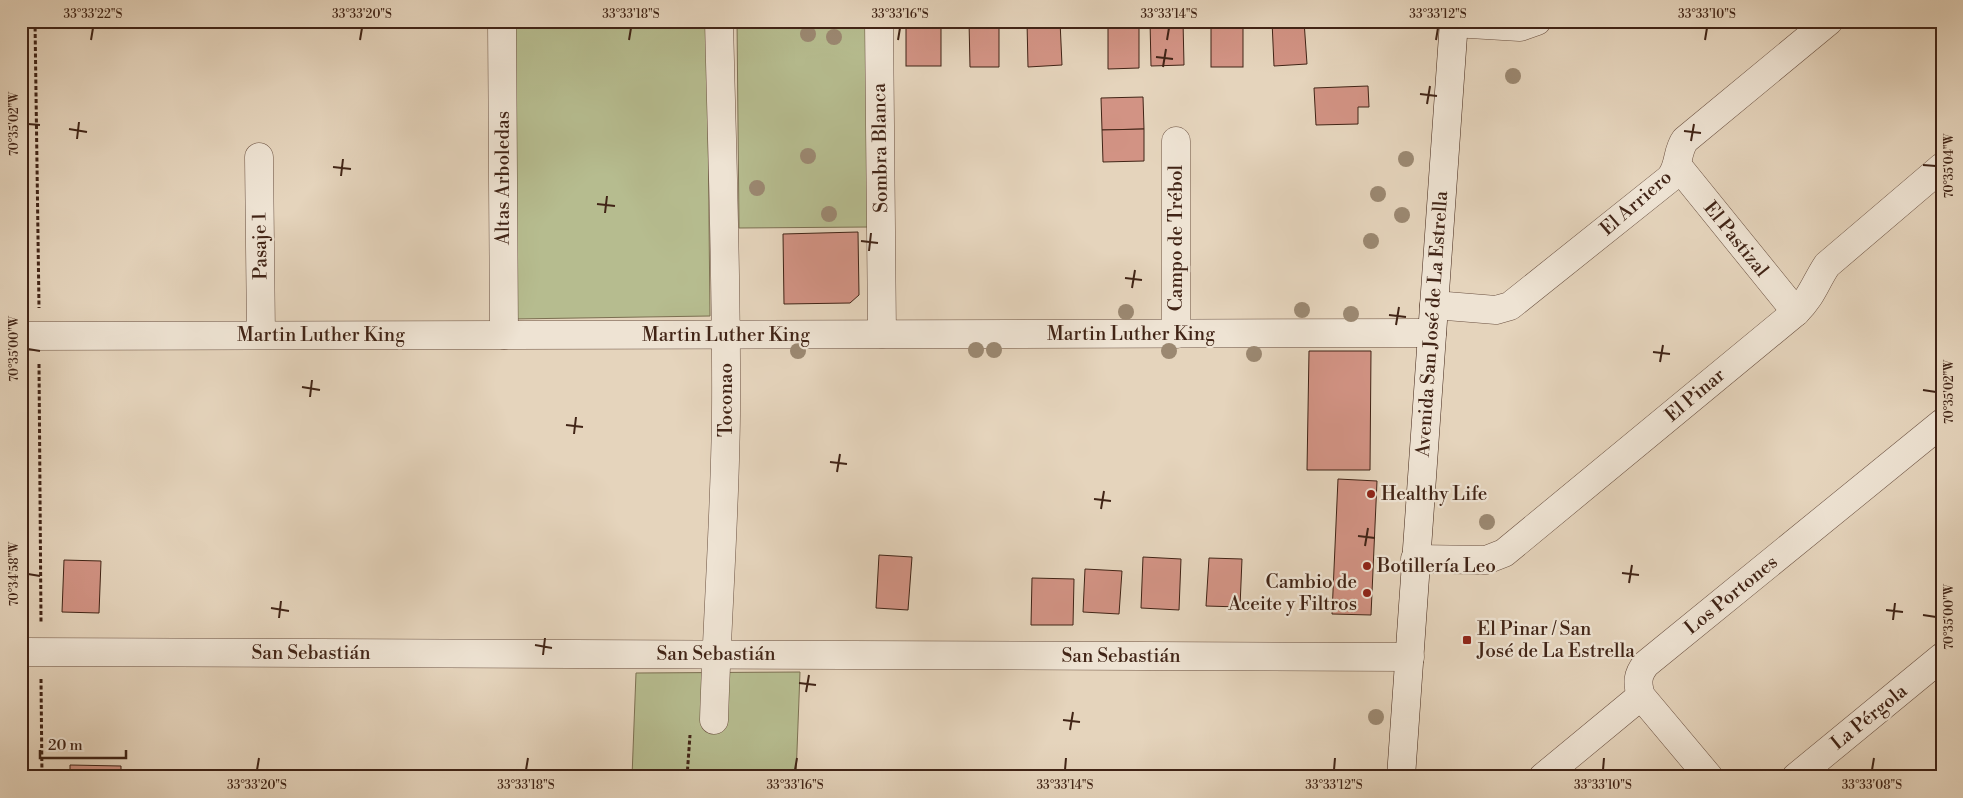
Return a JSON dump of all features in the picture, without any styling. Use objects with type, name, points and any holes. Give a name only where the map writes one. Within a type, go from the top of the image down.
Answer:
[{"type":"street","name":"Altas Arboledas","points":[[502,21],[504,335]]},
{"type":"street","name":"Toconao","points":[[714,720],[724,495],[726,335],[719,21]]},
{"type":"street","name":"Sombra Blanca","points":[[879,21],[882,334]]},
{"type":"street","points":[[1453,22],[1520,27],[1537,21]]},
{"type":"street","name":"El Arriero","points":[[1434,305],[1496,310],[1510,306],[1665,183],[1672,176],[1679,149],[1686,140],[1829,21]]},
{"type":"street","name":"Avenida San José de La Estrella","points":[[1401,777],[1453,22]]},
{"type":"street","name":"Campo de Trébol","points":[[1176,141],[1176,334]]},
{"type":"street","name":"Pasaje 1","points":[[260,157],[261,335]]},
{"type":"street","name":"El Pastizal","points":[[1676,166],[1796,312]]},
{"type":"street","name":"El Pinar","points":[[1415,559],[1486,560],[1504,553],[1796,312],[1814,290],[1819,276],[1827,265],[1942,167]]},
{"type":"street","name":"Martin Luther King","points":[[30,336],[1432,333]]},
{"type":"street","name":"Los Portones","points":[[1641,696],[1638,678],[1646,664],[1942,423]]},
{"type":"street","name":"San Sebastián","points":[[31,652],[1410,657]]},
{"type":"street","name":"La Pérgola","points":[[1796,777],[1942,657]]},
{"type":"street","points":[[1543,777],[1641,696],[1709,777]]},
{"type":"path","points":[[34,21],[30,336],[31,652],[42,777]]},
{"type":"green space","points":[[509,21],[707,21],[710,316],[513,319]]},
{"type":"green space","points":[[737,21],[868,21],[870,227],[739,228]]},
{"type":"green space","points":[[800,672],[796,777],[632,777],[636,673]]},
{"type":"building","points":[[906,21],[941,21],[941,66],[906,66]]},
{"type":"building","points":[[969,21],[999,21],[999,67],[970,67]]},
{"type":"building","points":[[1060,21],[1062,65],[1028,67],[1027,22]]},
{"type":"building","points":[[1150,21],[1183,21],[1184,65],[1151,66]]},
{"type":"building","points":[[1211,21],[1243,21],[1243,67],[1211,67]]},
{"type":"building","points":[[1272,21],[1304,21],[1307,64],[1274,66]]},
{"type":"building","points":[[1108,23],[1139,23],[1139,68],[1108,69]]},
{"type":"building","points":[[1368,86],[1369,107],[1358,107],[1358,124],[1316,125],[1314,88]]},
{"type":"building","points":[[1143,97],[1144,129],[1102,130],[1101,98]]},
{"type":"building","points":[[1144,129],[1144,161],[1103,162],[1102,130]]},
{"type":"building","points":[[858,232],[859,295],[850,303],[784,304],[783,234]]},
{"type":"building","points":[[1309,351],[1371,351],[1370,470],[1307,470]]},
{"type":"building","points":[[1338,479],[1377,481],[1371,615],[1332,614]]},
{"type":"building","points":[[879,555],[912,557],[908,610],[876,608]]},
{"type":"building","points":[[1143,557],[1181,559],[1179,610],[1141,608]]},
{"type":"building","points":[[1209,558],[1242,559],[1240,607],[1206,606]]},
{"type":"building","points":[[64,560],[101,561],[99,613],[62,612]]},
{"type":"building","points":[[1085,569],[1122,571],[1119,614],[1083,612]]},
{"type":"building","points":[[1032,578],[1074,579],[1073,625],[1031,625]]},
{"type":"building","points":[[70,765],[121,766],[121,777],[70,777]]},
{"type":"place","name":"Healthy Life","points":[[1371,494]]},
{"type":"place","name":"Botillería Leo","points":[[1367,566]]},
{"type":"place","name":"Cambio de Aceite y Filtros","points":[[1367,593]]},
{"type":"place","name":"El Pinar / San José de La Estrella","points":[[1467,640]]}]
